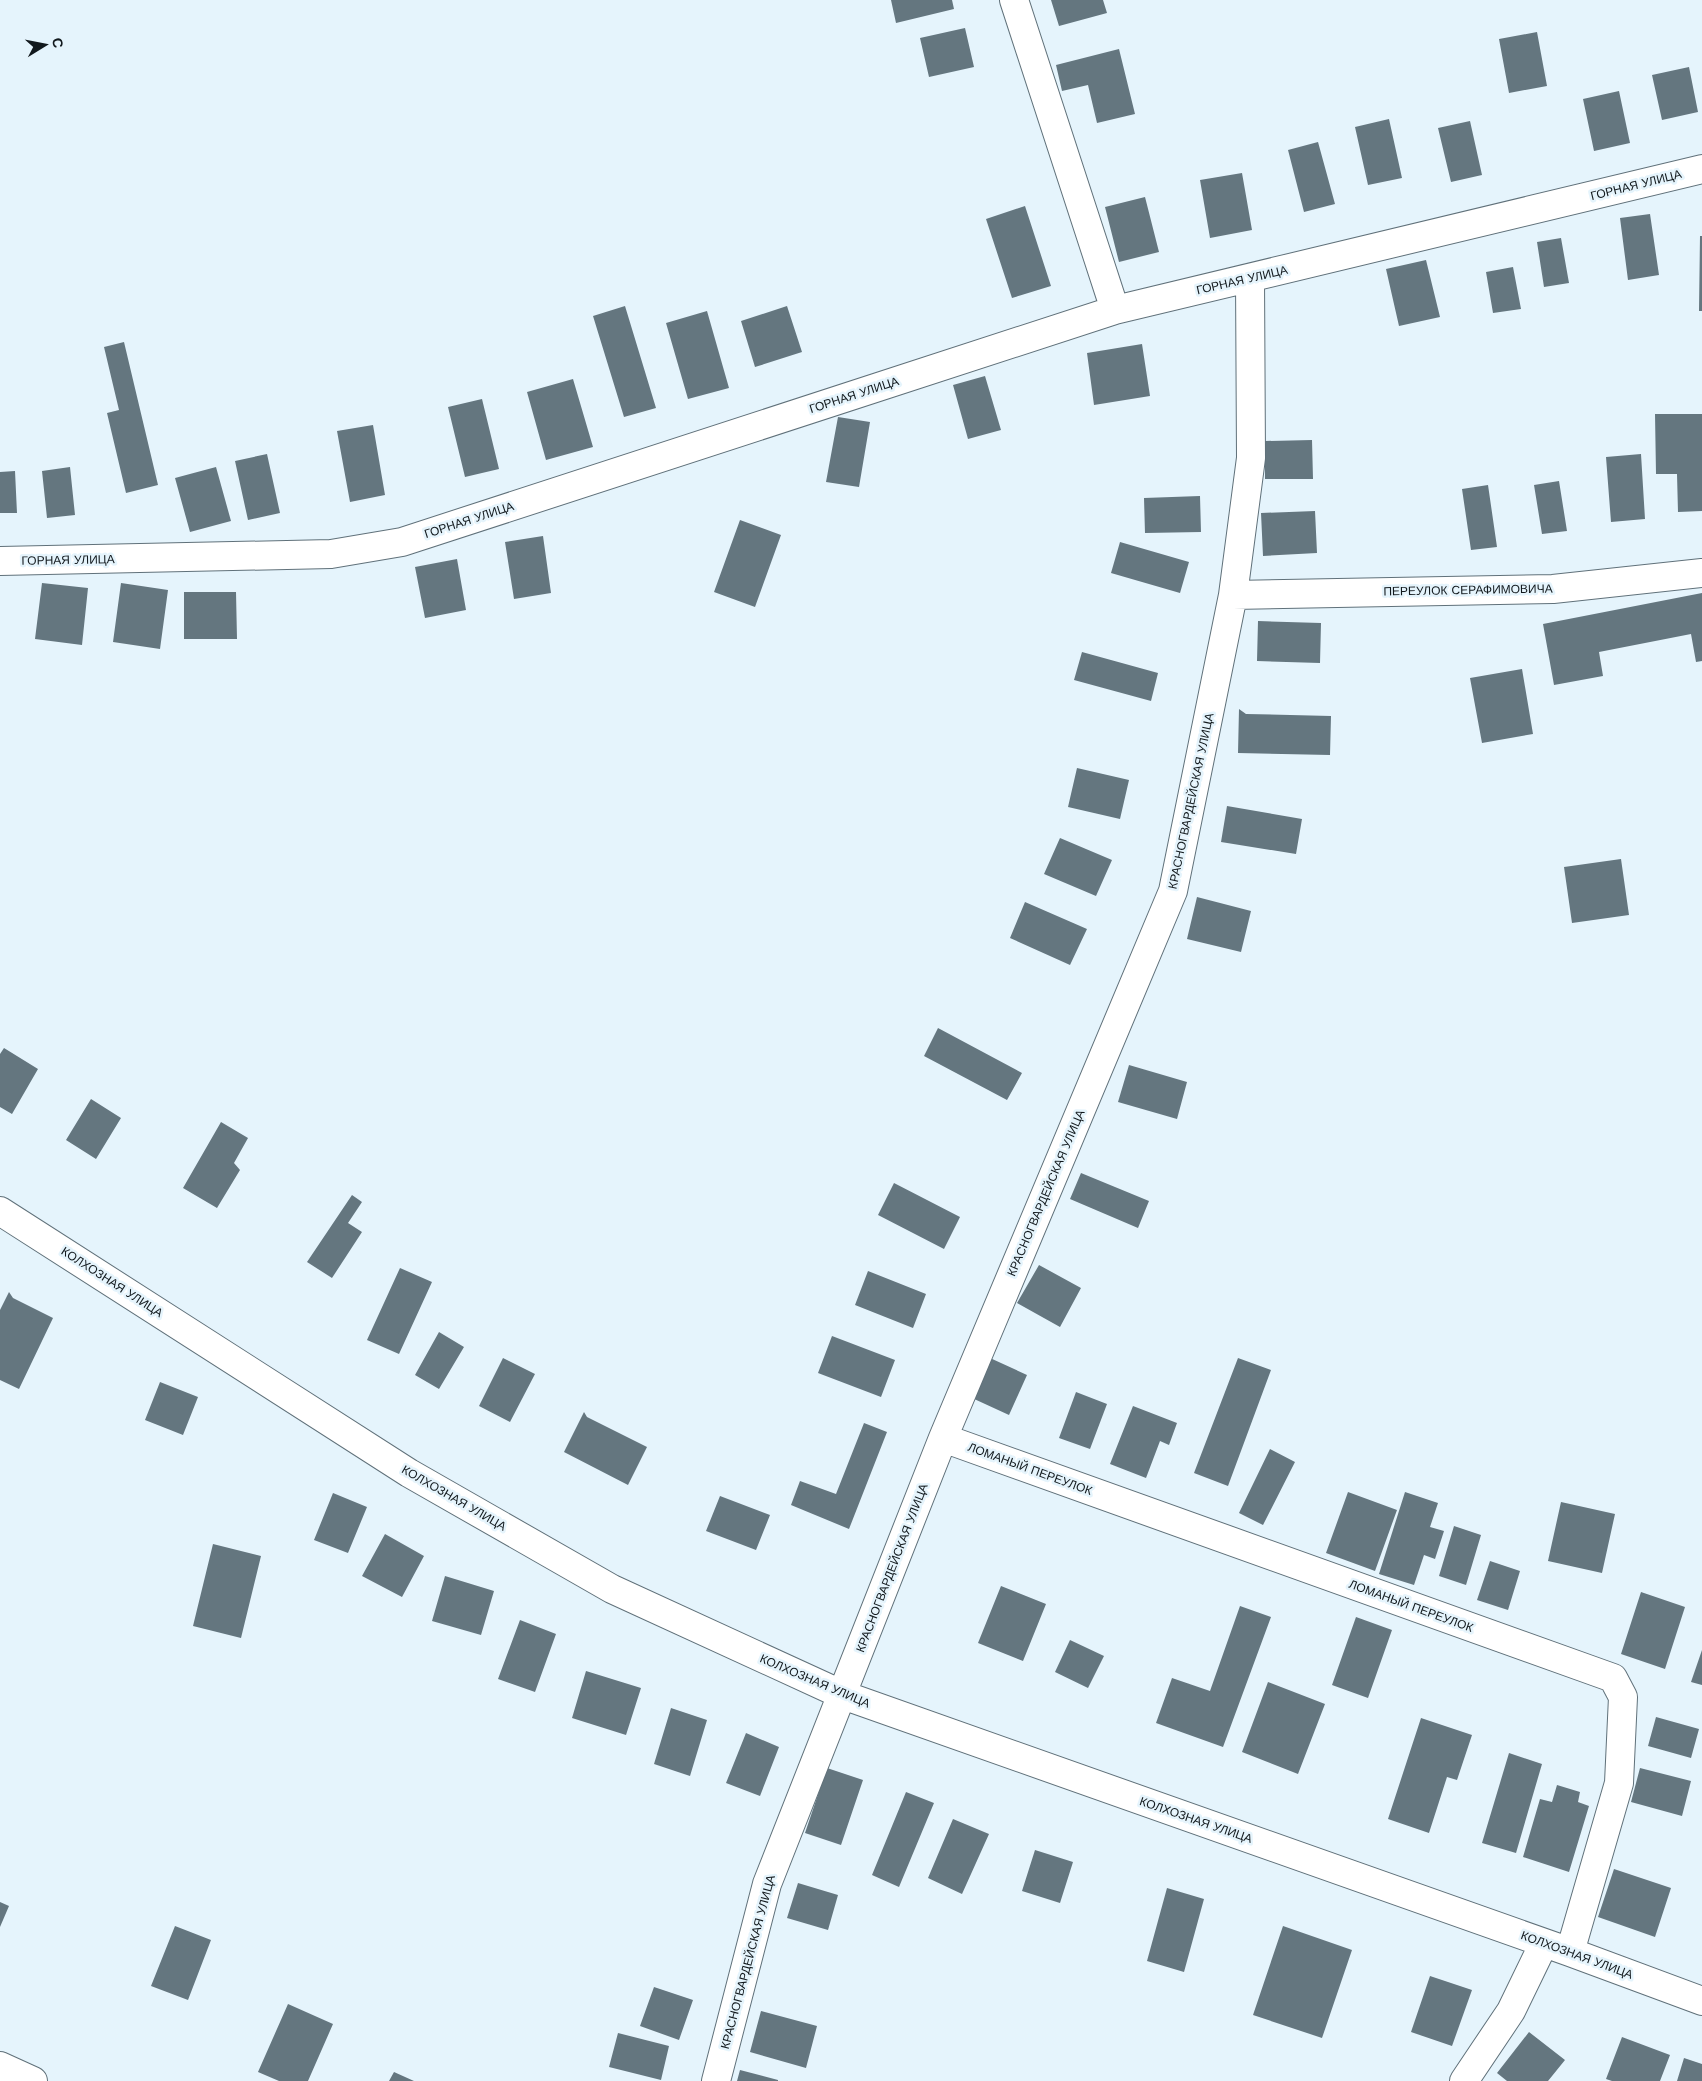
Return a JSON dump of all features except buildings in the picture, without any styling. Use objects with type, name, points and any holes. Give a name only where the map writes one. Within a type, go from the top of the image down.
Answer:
[{"type":"street","points":[[1014,0],[1114,310]]},
{"type":"street","name":"ГОРНАЯ УЛИЦА","points":[[0,561],[331,554],[402,542],[1114,310],[1702,168]]},
{"type":"street","name":"КРАСНОГВАРДЕЙСКАЯ УЛИЦА","points":[[716,2081],[767,1884],[943,1438],[1173,891],[1233,595],[1251,458],[1250,278]]},
{"type":"street","name":"ПЕРЕУЛОК СЕРАФИМОВИЧА","points":[[1233,595],[1553,589],[1702,573]]},
{"type":"street","name":"КОЛХОЗНАЯ УЛИЦА","points":[[0,1211],[409,1473],[612,1589],[843,1695],[1570,1952],[1702,2001]]},
{"type":"street","name":"ЛОМАНЫЙ ПЕРЕУЛОК","points":[[943,1438],[1613,1678],[1623,1697],[1619,1783],[1570,1952]]},
{"type":"street","points":[[1464,2081],[1511,2011],[1544,1943]]},
{"type":"street","points":[[0,2066],[33,2081]]}]
